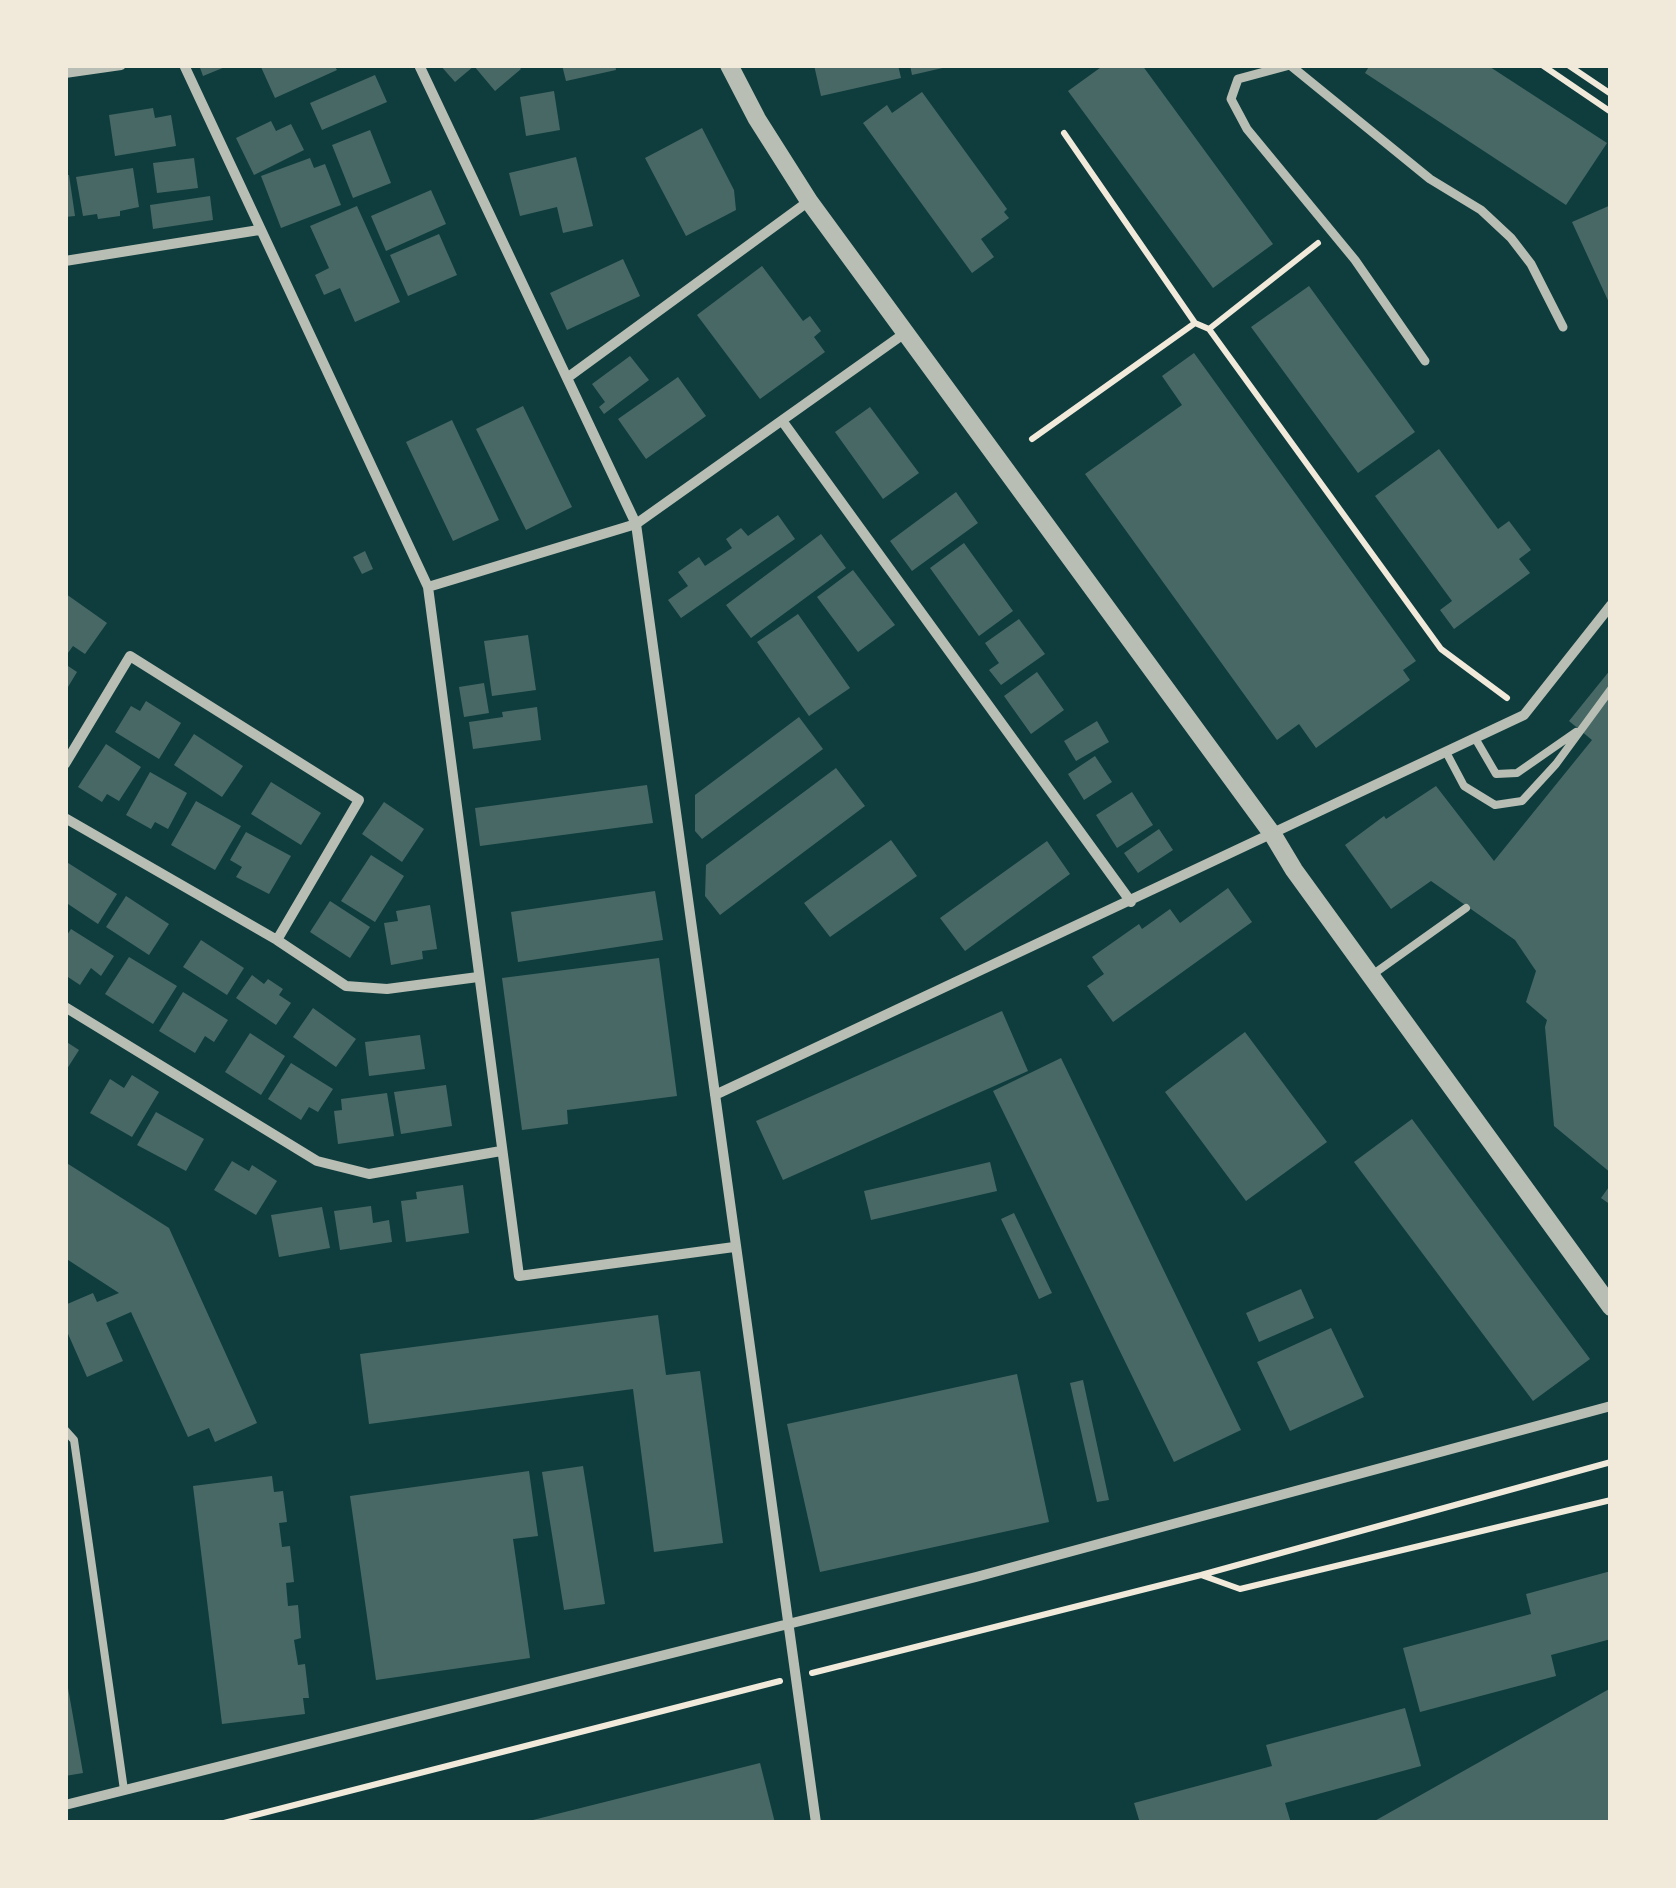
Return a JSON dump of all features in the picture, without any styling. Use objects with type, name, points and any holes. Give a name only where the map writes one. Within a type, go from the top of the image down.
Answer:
[{"type":"street","points":[[65,73],[121,65]]},
{"type":"street","points":[[184,65],[428,587],[518,1276],[734,1248]]},
{"type":"street","points":[[420,65],[636,524],[816,1823]]},
{"type":"street","points":[[730,65],[757,119],[809,200],[1273,835],[1294,870],[1611,1307]]},
{"type":"street","points":[[1426,361],[1355,260],[1247,129],[1232,99],[1238,79],[1290,65],[1430,179],[1481,210],[1511,238],[1530,264],[1563,327]]},
{"type":"street","points":[[567,378],[809,200]]},
{"type":"street","points":[[65,262],[259,230]]},
{"type":"street","points":[[428,587],[636,524],[905,333]]},
{"type":"street","points":[[783,422],[1131,902]]},
{"type":"street","points":[[715,1095],[1524,714],[1611,605]]},
{"type":"street","points":[[65,764],[130,656],[359,800],[277,940]]},
{"type":"street","points":[[65,818],[277,940],[346,986],[387,989],[478,977]]},
{"type":"street","points":[[65,1007],[317,1161],[369,1174],[501,1151]]},
{"type":"street","points":[[65,1805],[976,1576],[1611,1406]]},
{"type":"lane","points":[[1446,752],[1464,786],[1495,805],[1522,800],[1556,764],[1611,689]]},
{"type":"lane","points":[[1476,738],[1496,774],[1517,774],[1580,730]]},
{"type":"lane","points":[[1372,975],[1466,908]]},
{"type":"lane","points":[[65,1430],[74,1440],[124,1790]]},
{"type":"path","points":[[1542,65],[1611,112]]},
{"type":"path","points":[[1568,65],[1611,94]]},
{"type":"path","points":[[1064,133],[1195,323],[1209,328],[1441,650],[1507,698]]},
{"type":"path","points":[[1209,328],[1329,235]]},
{"type":"path","points":[[1032,439],[1195,323]]},
{"type":"path","points":[[224,1823],[1201,1575],[1611,1462]]},
{"type":"path","points":[[1201,1575],[1240,1589],[1611,1500]]},
{"type":"building","points":[[199,65],[230,65],[203,76]]},
{"type":"building","points":[[334,65],[337,70],[275,98],[261,67]]},
{"type":"building","points":[[440,65],[518,65],[521,69],[495,91],[474,66],[455,82]]},
{"type":"building","points":[[562,65],[615,65],[616,70],[566,81]]},
{"type":"building","points":[[814,65],[898,65],[901,78],[821,96]]},
{"type":"building","points":[[910,65],[947,65],[947,67],[912,75]]},
{"type":"building","points":[[1104,65],[1142,65],[1273,244],[1213,288],[1068,91]]},
{"type":"building","points":[[1370,65],[1487,65],[1607,143],[1566,205],[1365,73]]},
{"type":"building","points":[[375,75],[387,102],[322,130],[310,103]]},
{"type":"building","points":[[554,91],[560,130],[526,136],[520,97]]},
{"type":"building","points":[[922,92],[1007,209],[1004,212],[1009,218],[981,239],[994,257],[972,273],[863,123],[887,105],[892,113]]},
{"type":"building","points":[[153,108],[155,118],[171,115],[176,146],[115,156],[109,115]]},
{"type":"building","points":[[271,121],[276,131],[291,124],[304,150],[254,175],[236,138]]},
{"type":"building","points":[[702,128],[734,190],[736,210],[686,236],[645,158]]},
{"type":"building","points":[[370,130],[391,183],[353,198],[332,145]]},
{"type":"building","points":[[576,157],[593,226],[563,233],[557,207],[520,216],[509,173]]},
{"type":"building","points":[[194,158],[198,188],[157,193],[153,163]]},
{"type":"building","points":[[310,158],[314,168],[325,164],[341,205],[281,228],[261,176]]},
{"type":"building","points":[[133,168],[139,207],[120,211],[120,216],[83,216],[76,177]]},
{"type":"building","points":[[65,175],[69,175],[75,216],[65,217]]},
{"type":"building","points":[[431,190],[446,224],[386,251],[371,216]]},
{"type":"building","points":[[210,196],[213,220],[153,229],[150,205]]},
{"type":"building","points":[[1611,205],[1611,307],[1572,222]]},
{"type":"building","points":[[357,206],[400,302],[355,322],[340,288],[324,295],[315,275],[329,268],[310,226]]},
{"type":"building","points":[[439,234],[457,275],[408,296],[390,255]]},
{"type":"building","points":[[623,259],[640,296],[567,330],[550,293]]},
{"type":"building","points":[[762,266],[803,321],[810,316],[821,331],[814,337],[825,352],[760,399],[697,315]]},
{"type":"building","points":[[1309,286],[1415,432],[1358,473],[1251,327]]},
{"type":"building","points":[[1194,353],[1416,661],[1403,670],[1410,680],[1316,748],[1299,724],[1277,740],[1085,474],[1182,405],[1162,376]]},
{"type":"building","points":[[630,356],[649,380],[604,414],[599,407],[605,402],[592,384]]},
{"type":"building","points":[[678,377],[706,416],[646,459],[618,419]]},
{"type":"building","points":[[523,406],[572,507],[526,530],[476,429]]},
{"type":"building","points":[[870,407],[919,473],[883,499],[835,432]]},
{"type":"building","points":[[452,420],[499,520],[453,541],[406,442]]},
{"type":"building","points":[[1439,449],[1498,529],[1509,521],[1531,550],[1519,559],[1530,573],[1454,629],[1440,610],[1452,601],[1375,496]]},
{"type":"building","points":[[956,492],[978,523],[912,571],[890,541]]},
{"type":"building","points":[[778,515],[795,539],[681,618],[668,600],[688,586],[678,572],[699,557],[705,566],[732,548],[726,539],[741,528],[748,536]]},
{"type":"building","points":[[821,534],[846,568],[751,638],[726,605]]},
{"type":"building","points":[[964,543],[1013,611],[979,636],[930,568]]},
{"type":"building","points":[[365,551],[373,569],[362,574],[353,557]]},
{"type":"building","points":[[853,570],[895,625],[858,652],[817,597]]},
{"type":"building","points":[[66,594],[107,623],[85,654],[73,646],[65,657]]},
{"type":"building","points":[[798,614],[850,688],[809,716],[757,642]]},
{"type":"building","points":[[1019,619],[1045,654],[1001,685],[989,670],[999,663],[985,643]]},
{"type":"building","points":[[528,635],[536,690],[492,696],[484,641]]},
{"type":"building","points":[[65,664],[77,672],[65,692]]},
{"type":"building","points":[[1611,669],[1611,1173],[1554,1126],[1547,1020],[1526,1002],[1536,971],[1515,940],[1431,881],[1391,909],[1345,845],[1384,816],[1386,819],[1436,786],[1494,861],[1592,740],[1569,721]]},
{"type":"building","points":[[1037,672],[1064,710],[1031,734],[1004,696]]},
{"type":"building","points":[[484,683],[489,713],[464,717],[459,687]]},
{"type":"building","points":[[146,701],[181,723],[159,759],[115,732],[131,706],[140,711]]},
{"type":"building","points":[[537,707],[541,740],[473,749],[469,722]]},
{"type":"building","points":[[799,717],[823,749],[702,839],[695,831],[695,795]]},
{"type":"building","points":[[1097,721],[1109,742],[1076,761],[1064,741]]},
{"type":"building","points":[[194,734],[243,766],[222,797],[174,765]]},
{"type":"building","points":[[106,744],[141,767],[119,801],[107,794],[102,802],[78,787]]},
{"type":"building","points":[[1095,756],[1112,782],[1084,800],[1068,774]]},
{"type":"building","points":[[836,768],[865,806],[720,915],[705,896],[706,865]]},
{"type":"building","points":[[150,772],[187,793],[168,829],[155,822],[151,829],[126,815]]},
{"type":"building","points":[[271,782],[321,813],[301,845],[251,814]]},
{"type":"building","points":[[647,785],[653,823],[480,846],[475,808]]},
{"type":"building","points":[[1132,792],[1153,825],[1117,848],[1096,815]]},
{"type":"building","points":[[196,801],[241,826],[215,870],[171,845]]},
{"type":"building","points":[[384,802],[424,829],[402,862],[362,834]]},
{"type":"building","points":[[1159,829],[1173,850],[1138,873],[1124,853]]},
{"type":"building","points":[[246,832],[291,856],[269,894],[236,877],[242,867],[230,860]]},
{"type":"building","points":[[891,840],[917,876],[830,937],[804,903]]},
{"type":"building","points":[[1047,841],[1070,874],[965,951],[940,918]]},
{"type":"building","points":[[371,855],[404,876],[375,922],[341,901]]},
{"type":"building","points":[[65,861],[117,894],[98,924],[65,902]]},
{"type":"building","points":[[1228,888],[1252,922],[1113,1022],[1087,986],[1104,974],[1092,957],[1139,924],[1142,929],[1170,909],[1180,923]]},
{"type":"building","points":[[655,891],[663,940],[518,962],[511,912]]},
{"type":"building","points":[[126,896],[169,924],[149,955],[106,927]]},
{"type":"building","points":[[330,901],[370,927],[350,958],[310,932]]},
{"type":"building","points":[[430,905],[437,949],[422,951],[423,959],[391,965],[384,923],[398,921],[396,911]]},
{"type":"building","points":[[71,929],[114,956],[101,976],[91,968],[80,985],[65,975],[65,938]]},
{"type":"building","points":[[201,940],[244,968],[227,995],[183,967]]},
{"type":"building","points":[[129,957],[177,986],[153,1024],[105,994]]},
{"type":"building","points":[[659,958],[677,1096],[567,1110],[568,1124],[522,1130],[502,978]]},
{"type":"building","points":[[252,975],[264,984],[268,979],[283,989],[279,995],[291,1003],[276,1025],[236,998]]},
{"type":"building","points":[[183,992],[228,1020],[214,1042],[205,1036],[195,1053],[159,1031]]},
{"type":"building","points":[[313,1008],[356,1039],[336,1067],[293,1037]]},
{"type":"building","points":[[1002,1011],[1028,1071],[783,1180],[756,1121]]},
{"type":"building","points":[[1245,1032],[1327,1142],[1246,1201],[1165,1092]]},
{"type":"building","points":[[250,1033],[285,1056],[261,1095],[225,1072]]},
{"type":"building","points":[[420,1035],[425,1069],[369,1076],[365,1042]]},
{"type":"building","points":[[65,1041],[79,1050],[65,1072]]},
{"type":"building","points":[[1061,1058],[1241,1430],[1174,1462],[993,1091]]},
{"type":"building","points":[[291,1063],[333,1089],[318,1112],[309,1107],[301,1120],[268,1099]]},
{"type":"building","points":[[132,1075],[159,1092],[132,1137],[90,1113],[110,1079],[124,1088]]},
{"type":"building","points":[[446,1085],[452,1126],[401,1134],[394,1092]]},
{"type":"building","points":[[387,1093],[394,1136],[338,1144],[334,1111],[342,1110],[341,1099]]},
{"type":"building","points":[[156,1112],[204,1139],[186,1171],[137,1145]]},
{"type":"building","points":[[1412,1119],[1590,1359],[1533,1401],[1354,1162]]},
{"type":"building","points":[[232,1161],[249,1171],[252,1165],[277,1181],[256,1215],[214,1190]]},
{"type":"building","points":[[65,1162],[169,1228],[257,1423],[215,1442],[209,1428],[188,1437],[131,1312],[106,1323],[123,1361],[87,1377],[65,1327],[65,1305],[93,1293],[97,1302],[119,1293],[65,1258]]},
{"type":"building","points":[[990,1162],[997,1191],[871,1220],[864,1191]]},
{"type":"building","points":[[1611,1184],[1611,1205],[1601,1198]]},
{"type":"building","points":[[463,1185],[469,1233],[406,1242],[401,1201],[417,1199],[416,1192]]},
{"type":"building","points":[[371,1206],[373,1223],[389,1220],[392,1242],[340,1250],[334,1211]]},
{"type":"building","points":[[322,1207],[330,1248],[279,1257],[271,1215]]},
{"type":"building","points":[[1014,1213],[1052,1293],[1039,1299],[1001,1219]]},
{"type":"building","points":[[1301,1289],[1314,1318],[1259,1342],[1246,1313]]},
{"type":"building","points":[[658,1315],[666,1375],[700,1371],[723,1543],[654,1552],[633,1389],[369,1424],[360,1354]]},
{"type":"building","points":[[1331,1328],[1364,1397],[1290,1431],[1257,1362]]},
{"type":"building","points":[[1017,1374],[1049,1522],[820,1572],[787,1424]]},
{"type":"building","points":[[1083,1380],[1109,1500],[1097,1502],[1070,1383]]},
{"type":"building","points":[[583,1466],[605,1604],[564,1610],[542,1472]]},
{"type":"building","points":[[529,1471],[538,1536],[513,1539],[530,1658],[376,1680],[350,1496]]},
{"type":"building","points":[[272,1476],[274,1492],[283,1491],[287,1522],[279,1523],[282,1547],[290,1546],[294,1582],[286,1583],[288,1606],[298,1605],[301,1638],[294,1640],[298,1665],[305,1664],[309,1698],[303,1698],[305,1714],[222,1724],[193,1486]]},
{"type":"building","points":[[1611,1571],[1611,1639],[1551,1655],[1556,1676],[1420,1712],[1403,1648],[1531,1614],[1526,1594]]},
{"type":"building","points":[[65,1671],[83,1773],[65,1776]]},
{"type":"building","points":[[1611,1688],[1611,1823],[1371,1823]]},
{"type":"building","points":[[1405,1708],[1421,1766],[1285,1803],[1291,1823],[1140,1823],[1134,1803],[1272,1766],[1266,1745]]},
{"type":"building","points":[[760,1763],[775,1823],[525,1823],[525,1822]]}]
